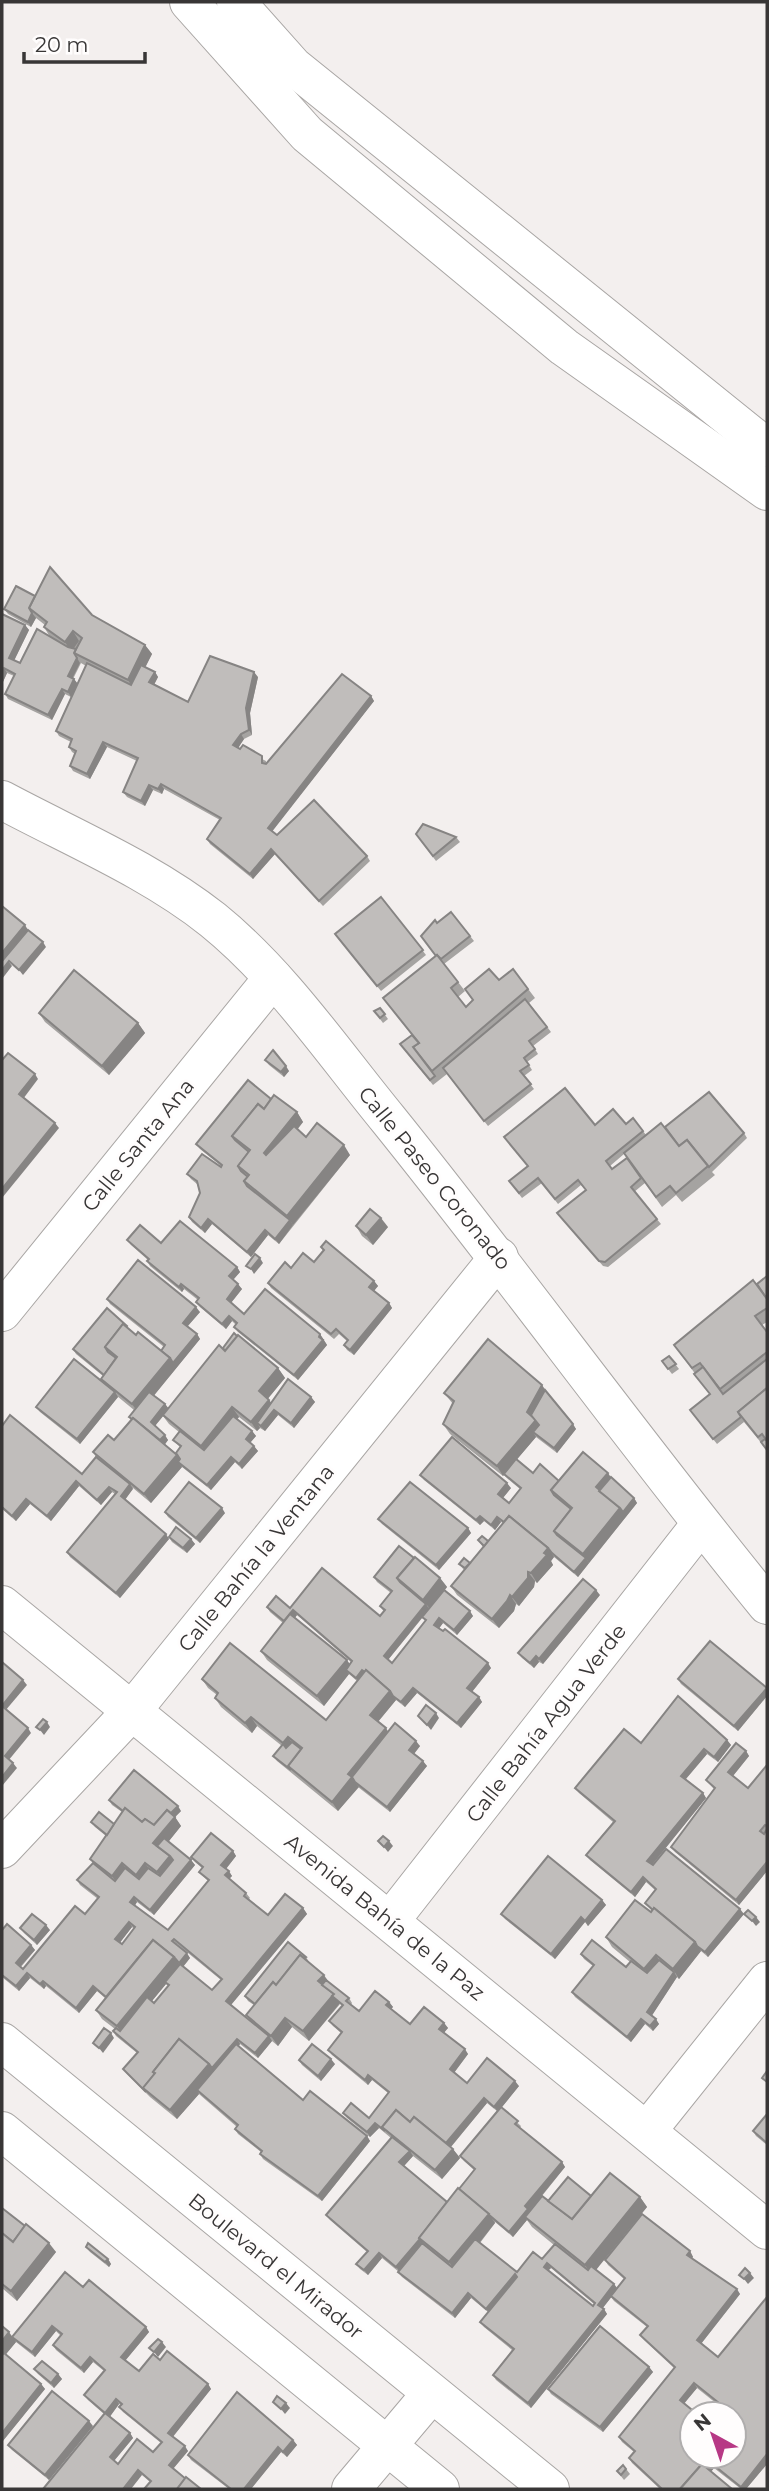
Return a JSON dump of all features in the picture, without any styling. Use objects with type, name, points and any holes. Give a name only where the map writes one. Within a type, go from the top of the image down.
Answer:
[{"type":"main road","points":[[189,2],[307,134],[564,347],[767,491]]},
{"type":"main road","points":[[236,2],[293,66],[767,448]]},
{"type":"main road","name":"Calle Paseo Coronado","points":[[2,800],[176,892],[216,922],[273,978],[499,1257],[701,1524],[767,1605]]},
{"type":"main road","name":"Calle Santa Ana","points":[[2,1312],[273,978]]},
{"type":"main road","name":"Calle Bahía la Ventana","points":[[2,1849],[131,1712],[499,1257]]},
{"type":"main road","name":"Calle Bahía Agua Verde","points":[[390,1921],[701,1524]]},
{"type":"main road","name":"Avenida Bahía de la Paz","points":[[2,1605],[767,2230]]},
{"type":"main road","points":[[647,2132],[767,1981]]},
{"type":"main road","name":"Boulevard el Mirador","points":[[2,2042],[550,2489]]},
{"type":"main road","points":[[2,2131],[440,2489]]},
{"type":"main road","points":[[351,2489],[431,2394]]},
{"type":"building","points":[[50,567],[92,615],[145,645],[128,680],[74,653],[82,638],[73,631],[65,642],[44,627],[47,622],[29,608]]},
{"type":"building","points":[[16,586],[35,596],[29,608],[32,613],[28,622],[4,609]]},
{"type":"building","points":[[2,614],[25,625],[9,658],[20,663],[37,629],[76,649],[74,653],[77,658],[68,676],[74,679],[68,692],[62,689],[48,715],[5,694],[15,674],[4,668],[2,672]]},
{"type":"building","points":[[210,656],[254,672],[246,708],[249,730],[241,734],[233,745],[240,749],[243,745],[262,756],[262,763],[266,764],[342,674],[371,696],[268,828],[277,835],[314,800],[367,856],[319,901],[271,849],[250,874],[207,839],[221,818],[161,784],[158,789],[149,785],[141,801],[123,792],[138,758],[103,742],[87,774],[70,766],[76,751],[69,747],[72,739],[56,731],[87,663],[131,685],[141,665],[155,672],[149,682],[188,702]]},
{"type":"building","points":[[423,824],[456,837],[433,856],[416,834]]},
{"type":"building","points":[[381,897],[423,950],[377,986],[335,934]]},
{"type":"building","points":[[2,906],[25,925],[2,953]]},
{"type":"building","points":[[451,912],[470,936],[441,959],[421,936],[435,920],[437,923]]},
{"type":"building","points":[[28,930],[43,942],[19,970],[9,961],[2,970],[2,961]]},
{"type":"building","points":[[437,955],[458,982],[451,988],[466,1007],[473,1000],[465,989],[489,969],[499,980],[513,969],[528,989],[432,1071],[413,1047],[419,1043],[383,998]]},
{"type":"building","points":[[74,970],[138,1023],[102,1066],[39,1013]]},
{"type":"building","points":[[525,999],[547,1027],[529,1041],[535,1049],[524,1058],[529,1065],[520,1071],[531,1084],[484,1121],[443,1068]]},
{"type":"building","points":[[380,1008],[385,1014],[380,1018],[374,1011]]},
{"type":"building","points":[[412,1035],[419,1043],[413,1047],[435,1076],[430,1080],[400,1044]]},
{"type":"building","points":[[273,1050],[286,1066],[281,1072],[265,1060]]},
{"type":"building","points":[[8,1053],[35,1074],[19,1094],[55,1123],[2,1189],[2,1060]]},
{"type":"building","points":[[248,1080],[271,1099],[264,1109],[258,1104],[232,1136],[249,1152],[238,1166],[248,1177],[244,1181],[247,1186],[290,1220],[275,1239],[265,1230],[247,1252],[208,1219],[201,1228],[189,1217],[200,1193],[197,1181],[187,1174],[202,1154],[221,1167],[222,1165],[196,1144]]},
{"type":"building","points":[[565,1088],[595,1125],[613,1109],[626,1124],[633,1118],[643,1131],[606,1161],[612,1169],[627,1158],[641,1178],[631,1187],[657,1219],[605,1262],[599,1261],[557,1213],[586,1190],[578,1180],[555,1199],[538,1178],[519,1193],[509,1181],[528,1166],[504,1137]]},
{"type":"building","points":[[709,1092],[744,1133],[709,1167],[687,1140],[679,1146],[665,1127]]},
{"type":"building","points":[[274,1095],[297,1112],[264,1153],[266,1155],[294,1126],[306,1137],[317,1123],[344,1145],[287,1216],[244,1181],[249,1175],[238,1166],[250,1150],[232,1136],[258,1104],[264,1109]]},
{"type":"building","points":[[661,1123],[679,1146],[687,1140],[708,1166],[676,1193],[670,1186],[656,1197],[624,1153]]},
{"type":"building","points":[[370,1209],[381,1218],[366,1235],[356,1226]]},
{"type":"building","points":[[180,1221],[237,1267],[229,1276],[238,1284],[227,1299],[244,1314],[265,1289],[320,1334],[319,1337],[323,1340],[294,1375],[234,1327],[237,1323],[229,1316],[222,1324],[196,1302],[199,1298],[181,1284],[179,1287],[147,1261],[149,1259],[127,1240],[140,1225],[161,1243]]},
{"type":"building","points":[[326,1241],[374,1281],[369,1287],[389,1303],[350,1350],[344,1345],[348,1340],[336,1329],[331,1334],[268,1283],[285,1262],[291,1268],[303,1253],[314,1262],[324,1250],[321,1247]]},
{"type":"building","points":[[255,1254],[260,1258],[251,1269],[246,1266]]},
{"type":"building","points":[[138,1260],[196,1307],[183,1323],[197,1334],[173,1363],[161,1351],[165,1345],[107,1299]]},
{"type":"building","points":[[767,1276],[767,1299],[757,1284]]},
{"type":"building","points":[[753,1280],[767,1299],[767,1308],[755,1316],[767,1332],[767,1352],[720,1389],[700,1363],[692,1368],[674,1345]]},
{"type":"building","points":[[107,1308],[127,1326],[123,1324],[105,1347],[116,1358],[104,1375],[73,1349]]},
{"type":"building","points":[[123,1324],[136,1335],[138,1332],[170,1358],[132,1404],[101,1379],[117,1357],[105,1347]]},
{"type":"building","points":[[234,1333],[238,1337],[225,1351],[223,1348]]},
{"type":"building","points":[[238,1335],[278,1368],[259,1391],[269,1400],[251,1422],[232,1407],[201,1446],[163,1415],[219,1345],[225,1351]]},
{"type":"building","points":[[488,1339],[542,1385],[527,1412],[536,1420],[497,1466],[443,1424],[454,1401],[444,1393]]},
{"type":"building","points":[[669,1356],[676,1364],[668,1369],[662,1361]]},
{"type":"building","points":[[74,1359],[115,1392],[77,1439],[36,1407]]},
{"type":"building","points":[[767,1359],[767,1388],[738,1412],[741,1417],[713,1439],[690,1410],[710,1394],[694,1374],[703,1367],[723,1394]]},
{"type":"building","points":[[288,1379],[311,1397],[291,1423],[274,1410],[261,1426],[257,1423]]},
{"type":"building","points":[[767,1388],[767,1441],[762,1434],[758,1437],[738,1412]]},
{"type":"building","points":[[545,1390],[573,1424],[554,1448],[533,1432],[539,1425],[531,1415]]},
{"type":"building","points":[[149,1392],[165,1404],[151,1422],[165,1435],[160,1440],[129,1417]]},
{"type":"building","points":[[10,1415],[82,1474],[96,1457],[130,1484],[121,1496],[166,1534],[116,1593],[67,1552],[117,1492],[109,1487],[97,1500],[76,1481],[47,1516],[26,1499],[12,1516],[2,1507],[2,1426]]},
{"type":"building","points":[[233,1416],[252,1431],[246,1439],[254,1446],[239,1464],[231,1457],[207,1485],[178,1462],[180,1459],[176,1453],[181,1446],[173,1440],[180,1431],[204,1450]]},
{"type":"building","points":[[133,1418],[177,1455],[144,1494],[93,1452],[108,1435],[114,1440]]},
{"type":"building","points":[[452,1437],[507,1483],[498,1494],[509,1503],[521,1488],[504,1474],[516,1459],[533,1473],[540,1464],[559,1481],[551,1490],[571,1509],[554,1531],[586,1558],[574,1572],[509,1516],[504,1522],[497,1517],[491,1525],[480,1516],[476,1520],[420,1475]]},
{"type":"building","points":[[765,1439],[767,1441],[767,1450],[761,1442]]},
{"type":"building","points":[[583,1452],[608,1473],[596,1487],[620,1508],[583,1554],[554,1531],[572,1508],[551,1490]]},
{"type":"building","points":[[611,1477],[634,1498],[623,1512],[599,1491]]},
{"type":"building","points":[[189,1482],[222,1508],[196,1538],[165,1512]]},
{"type":"building","points":[[410,1482],[468,1528],[436,1565],[378,1519]]},
{"type":"building","points":[[509,1516],[548,1548],[544,1553],[547,1555],[531,1573],[528,1572],[528,1578],[512,1597],[510,1595],[492,1619],[451,1586]]},
{"type":"building","points":[[176,1527],[191,1539],[183,1548],[169,1537]]},
{"type":"building","points":[[482,1536],[488,1541],[484,1546],[478,1540]]},
{"type":"building","points":[[399,1546],[414,1558],[397,1578],[426,1604],[384,1656],[392,1663],[426,1620],[422,1617],[444,1590],[470,1611],[454,1630],[439,1618],[434,1625],[443,1631],[445,1629],[488,1663],[467,1688],[479,1697],[457,1723],[413,1688],[401,1702],[366,1670],[362,1670],[356,1678],[346,1670],[352,1661],[293,1610],[284,1621],[267,1607],[276,1596],[290,1608],[322,1568],[380,1616],[385,1610],[380,1606],[392,1591],[374,1577]]},
{"type":"building","points":[[415,1557],[440,1578],[423,1600],[397,1578]]},
{"type":"building","points":[[464,1558],[470,1563],[465,1568],[459,1564]]},
{"type":"building","points":[[583,1579],[596,1590],[539,1659],[536,1656],[530,1663],[518,1653]]},
{"type":"building","points":[[290,1614],[347,1660],[317,1696],[261,1651]]},
{"type":"building","points":[[710,1641],[767,1688],[734,1726],[678,1679]]},
{"type":"building","points":[[230,1643],[326,1720],[366,1670],[390,1691],[370,1715],[386,1728],[348,1774],[352,1777],[332,1802],[288,1766],[302,1748],[288,1737],[283,1743],[251,1717],[245,1723],[215,1698],[218,1693],[202,1679]]},
{"type":"building","points":[[2,1662],[23,1680],[2,1706]]},
{"type":"building","points":[[678,1696],[727,1740],[714,1757],[704,1749],[681,1776],[703,1793],[647,1861],[653,1865],[666,1849],[740,1909],[705,1952],[645,1903],[656,1889],[643,1877],[631,1892],[586,1855],[615,1821],[575,1788],[624,1729],[641,1743]]},
{"type":"building","points":[[426,1705],[436,1713],[427,1725],[418,1716]]},
{"type":"building","points":[[2,1706],[28,1728],[5,1756],[13,1763],[2,1777]]},
{"type":"building","points":[[43,1719],[47,1722],[40,1730],[36,1727]]},
{"type":"building","points":[[395,1723],[416,1741],[409,1750],[423,1761],[387,1807],[352,1777]]},
{"type":"building","points":[[292,1742],[301,1749],[288,1766],[291,1770],[273,1756],[283,1744],[286,1748]]},
{"type":"building","points":[[736,1743],[746,1751],[728,1772],[748,1788],[767,1765],[767,1826],[760,1831],[764,1834],[767,1829],[767,1862],[736,1900],[671,1847],[715,1788],[706,1780]]},
{"type":"building","points":[[134,1770],[178,1806],[171,1813],[167,1810],[154,1825],[145,1819],[142,1822],[125,1808],[123,1811],[109,1800]]},
{"type":"building","points":[[125,1808],[142,1822],[145,1819],[154,1825],[167,1810],[175,1817],[153,1843],[170,1856],[157,1872],[145,1863],[136,1875],[122,1863],[112,1876],[90,1859]]},
{"type":"building","points":[[99,1812],[114,1824],[107,1835],[91,1822]]},
{"type":"building","points":[[211,1833],[233,1851],[221,1865],[229,1871],[225,1875],[246,1893],[244,1896],[268,1915],[285,1894],[303,1908],[226,2001],[269,2036],[255,2053],[237,2039],[212,2068],[179,2039],[143,2088],[146,2092],[123,2069],[138,2052],[113,2031],[116,2028],[120,2031],[147,1997],[154,2003],[169,1985],[165,1982],[180,1964],[212,1990],[222,1979],[174,1939],[172,1941],[187,1953],[179,1963],[153,1940],[106,1997],[93,1986],[76,2008],[43,1981],[40,1984],[27,1973],[16,1986],[2,1975],[2,1930],[7,1924],[31,1945],[16,1963],[23,1969],[75,1906],[85,1914],[99,1897],[77,1880],[93,1863],[115,1881],[125,1868],[139,1879],[148,1868],[160,1876],[173,1860],[157,1846],[164,1838],[191,1860],[150,1910],[134,1897],[130,1902],[168,1930],[209,1880],[199,1872],[203,1867],[191,1857]],"holes":[[[129,1922],[135,1927],[122,1944],[115,1939]]]},
{"type":"building","points":[[383,1836],[389,1841],[384,1847],[378,1841]]},
{"type":"building","points":[[548,1856],[602,1900],[585,1921],[581,1917],[551,1954],[501,1914]]},
{"type":"building","points":[[635,1900],[651,1912],[654,1908],[695,1942],[673,1969],[656,1955],[644,1969],[606,1937]]},
{"type":"building","points":[[748,1910],[756,1917],[752,1921],[744,1914]]},
{"type":"building","points":[[32,1914],[46,1925],[34,1940],[20,1928]]},
{"type":"building","points":[[153,1940],[174,1957],[117,2026],[96,2010]]},
{"type":"building","points":[[592,1940],[626,1967],[631,1961],[647,1973],[659,1960],[674,1972],[647,2012],[656,2019],[650,2026],[641,2019],[627,2037],[572,1992],[594,1965],[581,1954]]},
{"type":"building","points":[[288,1942],[306,1957],[300,1955],[276,1985],[273,1982],[255,2004],[245,1996]]},
{"type":"building","points":[[300,1955],[324,1975],[318,1981],[334,1994],[303,2031],[285,2018],[271,2036],[246,2015],[273,1982],[276,1985]]},
{"type":"building","points":[[326,1980],[349,1998],[346,2001],[359,2011],[375,1991],[389,2002],[386,2005],[410,2024],[424,2007],[444,2023],[439,2029],[465,2049],[450,2069],[467,2083],[487,2058],[515,2081],[494,2107],[484,2098],[446,2143],[414,2117],[410,2122],[396,2110],[382,2127],[385,2131],[375,2123],[367,2132],[343,2113],[351,2103],[369,2118],[389,2092],[368,2075],[365,2080],[328,2050],[342,2032],[329,2021],[343,2005],[322,1985]]},
{"type":"building","points":[[104,2028],[111,2033],[99,2048],[93,2043]]},
{"type":"building","points":[[179,2039],[209,2064],[170,2110],[143,2088]]},
{"type":"building","points":[[236,2044],[303,2100],[310,2091],[367,2136],[318,2196],[260,2154],[262,2151],[235,2129],[238,2125],[197,2090]]},
{"type":"building","points":[[312,2044],[331,2059],[318,2076],[299,2060]]},
{"type":"building","points":[[501,2107],[518,2121],[515,2124],[562,2162],[525,2206],[528,2209],[509,2232],[459,2189],[475,2169],[460,2156]]},
{"type":"building","points":[[396,2110],[410,2122],[414,2117],[453,2149],[435,2170],[382,2127]]},
{"type":"building","points":[[767,2114],[767,2143],[753,2131]]},
{"type":"building","points":[[392,2137],[410,2151],[399,2162],[447,2202],[419,2238],[422,2243],[419,2240],[396,2267],[379,2253],[364,2270],[356,2264],[368,2251],[326,2215]]},
{"type":"building","points":[[610,2173],[640,2197],[585,2265],[525,2217],[542,2196],[572,2219]]},
{"type":"building","points":[[568,2177],[591,2196],[572,2219],[548,2201]]},
{"type":"building","points":[[458,2188],[489,2214],[449,2262],[419,2238]]},
{"type":"building","points":[[2,2208],[25,2226],[13,2242],[2,2233]]},
{"type":"building","points":[[642,2214],[690,2251],[687,2255],[737,2289],[697,2340],[718,2357],[767,2297],[767,2454],[741,2487],[720,2470],[748,2470],[748,2400],[715,2400],[694,2383],[678,2400],[678,2470],[697,2470],[680,2489],[662,2489],[629,2458],[635,2451],[619,2437],[675,2367],[640,2335],[648,2326],[611,2296],[625,2278],[605,2260]]},
{"type":"building","points":[[26,2224],[49,2243],[11,2291],[2,2284],[2,2233],[13,2242]]},
{"type":"building","points":[[475,2239],[517,2272],[533,2252],[542,2259],[555,2244],[588,2270],[591,2266],[614,2284],[598,2305],[604,2309],[528,2403],[493,2375],[514,2349],[480,2322],[517,2277],[515,2274],[486,2309],[468,2293],[452,2313],[398,2272],[422,2243],[452,2267]],"holes":[[[547,2263],[595,2303],[593,2306],[544,2267]]]},
{"type":"building","points":[[88,2243],[108,2259],[105,2262],[86,2247]]},
{"type":"building","points":[[745,2268],[750,2273],[744,2279],[739,2275]]},
{"type":"building","points":[[65,2272],[83,2287],[89,2280],[146,2327],[121,2357],[139,2371],[153,2354],[160,2360],[167,2351],[208,2384],[168,2433],[185,2446],[169,2465],[186,2479],[177,2489],[144,2489],[151,2481],[138,2470],[123,2489],[43,2489],[105,2413],[84,2395],[105,2370],[90,2357],[81,2368],[53,2345],[62,2334],[52,2326],[32,2352],[12,2337]],"holes":[[[116,2399],[122,2404],[119,2407],[162,2442],[153,2452],[137,2439],[118,2464],[110,2457],[130,2433],[105,2413]]]},
{"type":"building","points":[[2,2326],[9,2332],[2,2341]]},
{"type":"building","points":[[600,2326],[649,2367],[600,2427],[548,2389]]},
{"type":"building","points":[[158,2339],[162,2342],[154,2352],[149,2348]]},
{"type":"building","points":[[4,2353],[41,2384],[2,2433],[2,2355]]},
{"type":"building","points":[[42,2361],[58,2374],[51,2383],[34,2369]]},
{"type":"building","points":[[52,2391],[89,2421],[45,2475],[8,2445]]},
{"type":"building","points":[[237,2392],[293,2440],[283,2452],[278,2447],[244,2489],[231,2489],[188,2455]]},
{"type":"building","points":[[277,2396],[286,2403],[281,2409],[273,2402]]},
{"type":"building","points":[[623,2465],[626,2469],[621,2475],[617,2471]]},
{"type":"building","points":[[697,2470],[709,2470],[732,2489],[680,2489]]},
{"type":"building","points":[[186,2477],[201,2489],[177,2489]]}]
